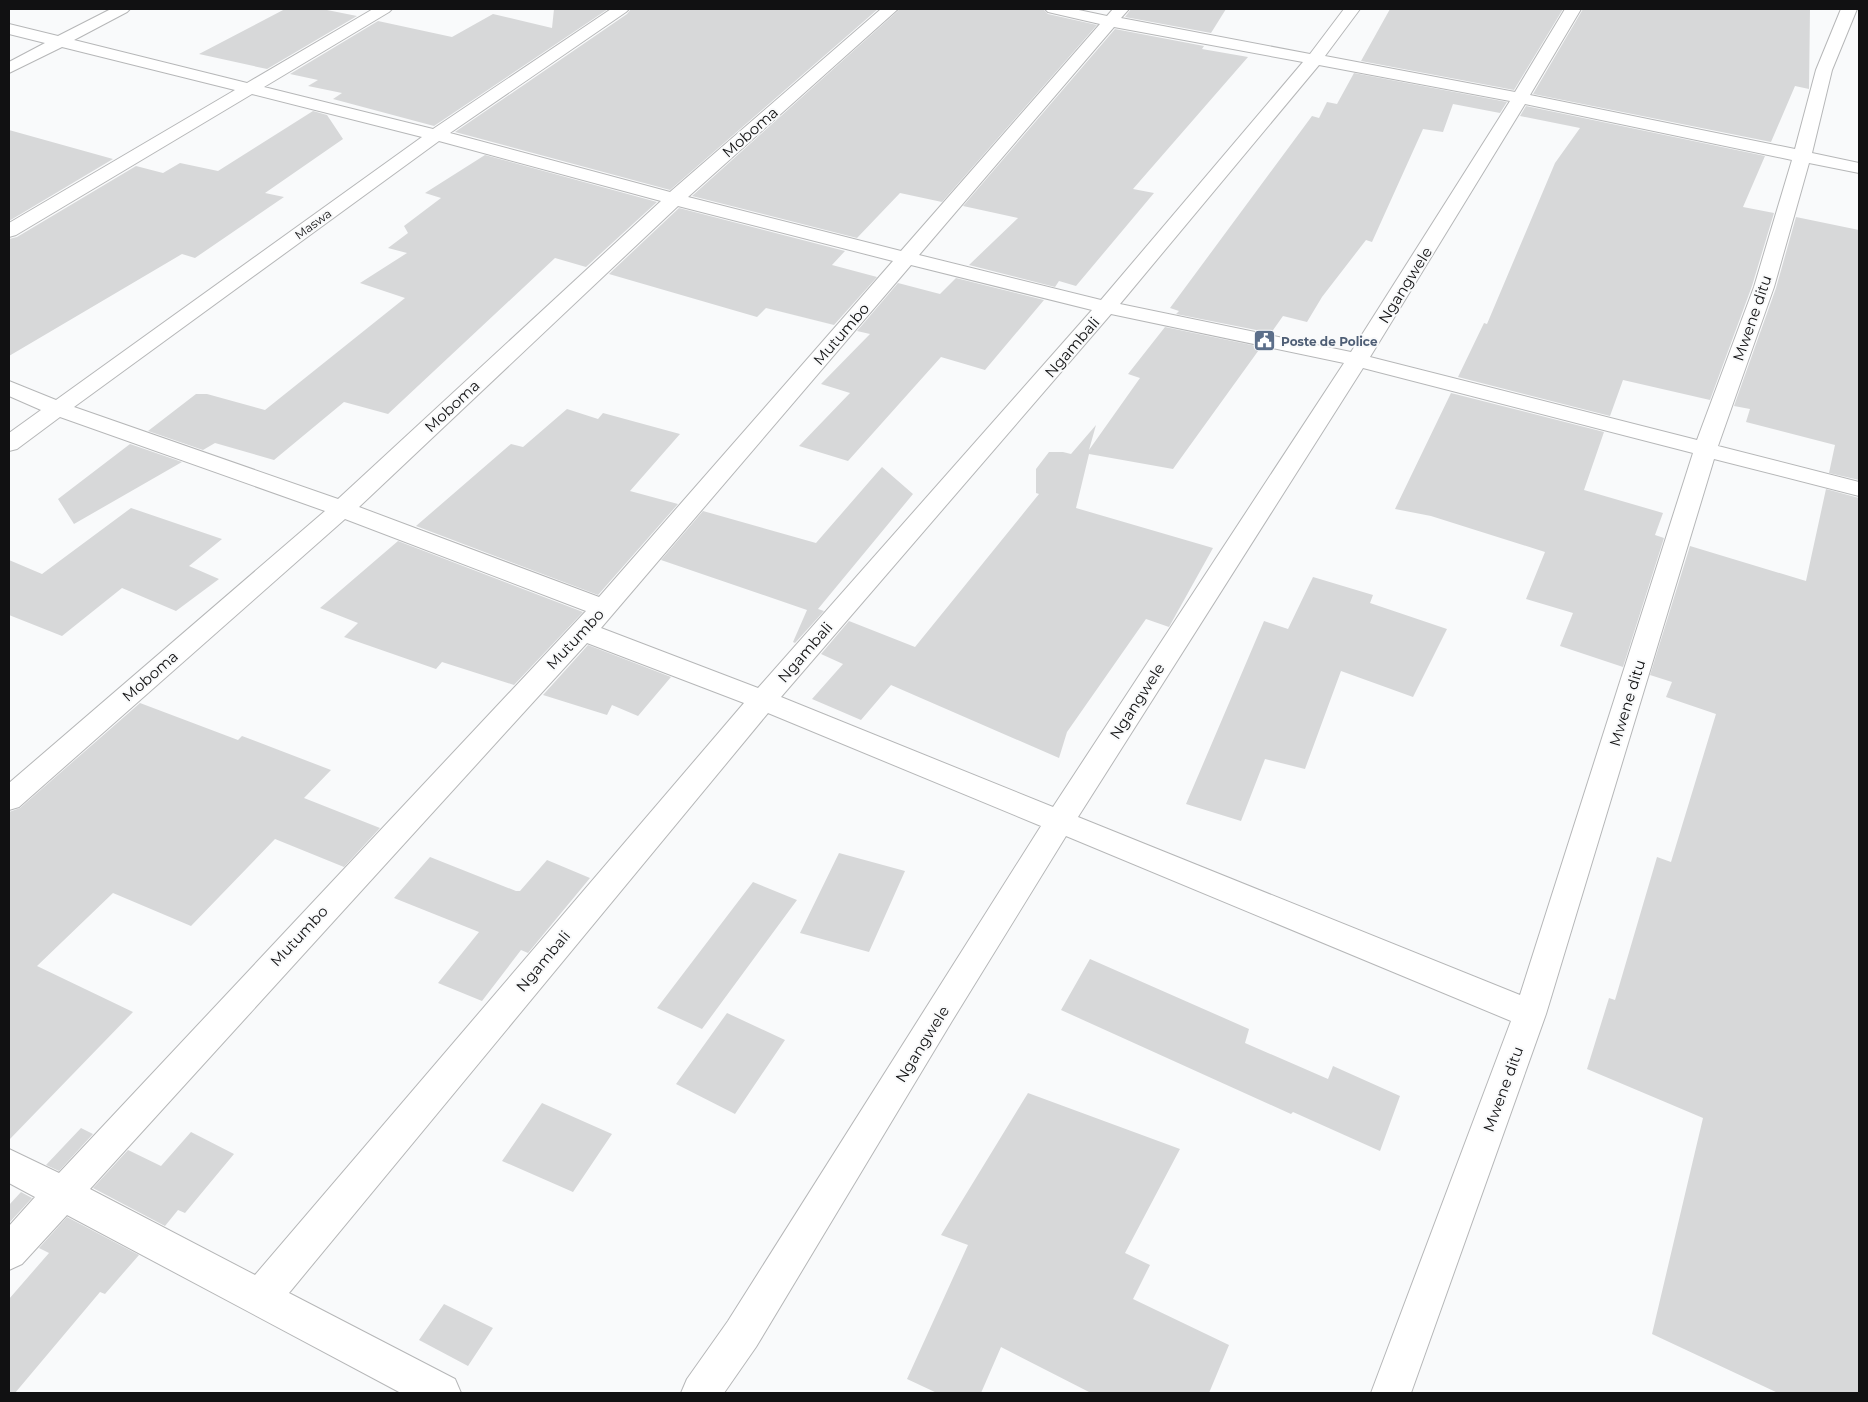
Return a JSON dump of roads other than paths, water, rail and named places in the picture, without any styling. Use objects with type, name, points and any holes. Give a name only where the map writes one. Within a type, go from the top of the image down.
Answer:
[{"type":"street","points":[[9,68],[122,9]]},
{"type":"street","points":[[9,231],[384,9]]},
{"type":"street","name":"Maswa","points":[[9,444],[436,135],[621,9]]},
{"type":"street","name":"Moboma","points":[[9,799],[342,509],[674,199],[890,9]]},
{"type":"street","points":[[1053,9],[1116,15],[1314,60],[1521,98],[1859,168]]},
{"type":"street","name":"Ngambali","points":[[261,1297],[763,700],[1106,308],[1314,60],[1352,9]]},
{"type":"street","name":"Ngangwele","points":[[701,1393],[742,1334],[1059,822],[1358,360],[1521,98],[1573,9]]},
{"type":"street","name":"Mwene ditu","points":[[1391,1393],[1530,1014],[1706,451],[1764,287],[1802,157],[1824,70],[1849,9]]},
{"type":"street","name":"Mutumbo","points":[[9,1252],[62,1192],[604,608],[1116,15]]},
{"type":"street","points":[[9,29],[436,135],[674,199],[1106,308],[1358,360],[1859,489]]},
{"type":"street","points":[[9,388],[58,409],[342,509],[604,608]]},
{"type":"street","points":[[582,631],[763,700],[1530,1014]]},
{"type":"street","points":[[9,1165],[441,1393]]},
{"type":"place","name":"Poste de Police","points":[[1265,341]]}]
